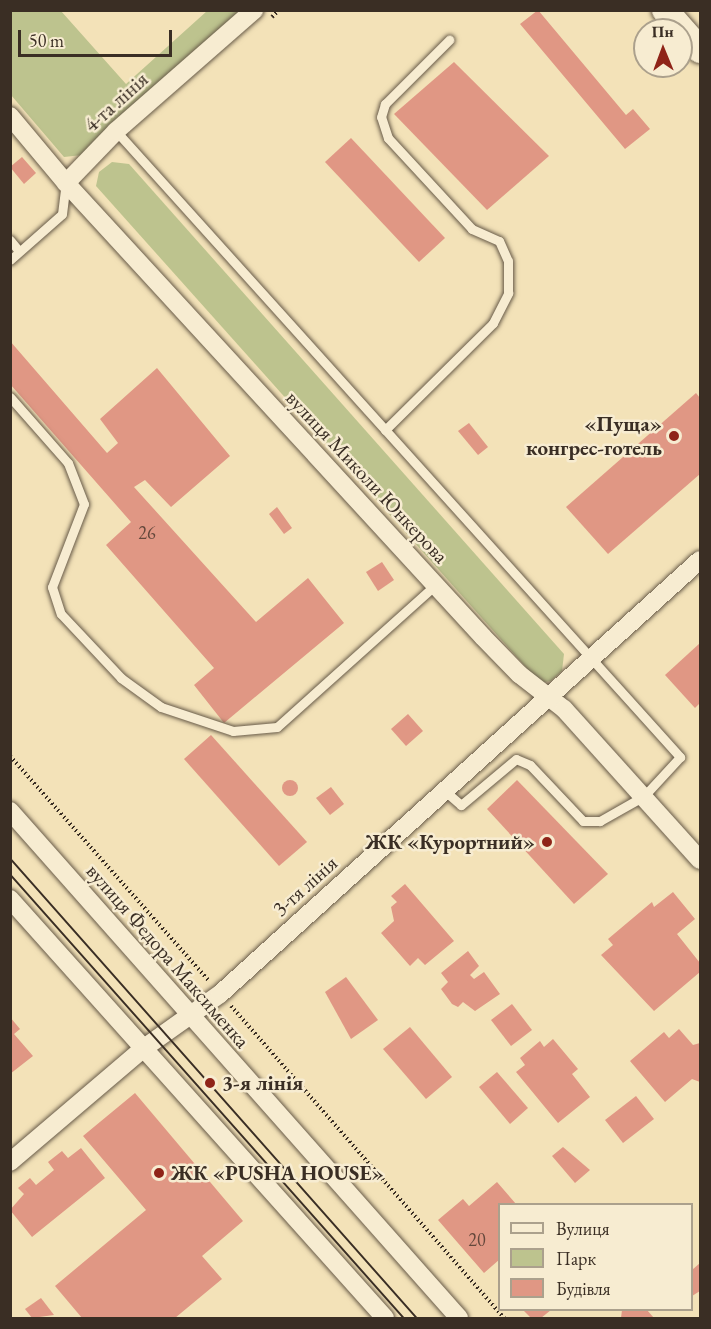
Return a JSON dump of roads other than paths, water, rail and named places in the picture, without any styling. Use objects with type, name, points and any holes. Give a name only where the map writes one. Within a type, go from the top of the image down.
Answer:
[{"type":"street","name":"4-та лінія","points":[[66,183],[116,131],[254,10]]},
{"type":"street","points":[[665,10],[700,50]]},
{"type":"street","name":"вулиця Миколи Юнкерова","points":[[10,116],[66,183],[435,585],[519,674],[547,696],[644,796],[700,860]]},
{"type":"street","name":"3-тя лінія","points":[[10,1162],[144,1048],[220,994],[591,656],[700,560]]},
{"type":"street","name":"вулиця Федора Максименка","points":[[10,811],[459,1318]]},
{"type":"street","points":[[10,899],[385,1318]]},
{"type":"lane","points":[[386,430],[493,323],[508,292],[508,261],[499,241],[472,229],[388,138],[381,117],[385,104],[448,40]]},
{"type":"lane","points":[[116,131],[680,757],[644,796],[600,821],[583,821],[530,765],[516,759],[460,805],[444,790]]},
{"type":"lane","points":[[10,260],[62,214],[66,183]]},
{"type":"lane","points":[[10,240],[19,251]]},
{"type":"lane","points":[[10,397],[68,463],[84,504],[52,587],[61,614],[121,678],[161,707],[233,731],[277,727],[435,585]]},
{"type":"tram line","points":[[10,858],[417,1318]]},
{"type":"tram line","points":[[10,874],[404,1318]]},
{"type":"place","name":"«Пуща» конгрес-готель","points":[[674,436]]},
{"type":"place","name":"ЖК «Курортний»","points":[[547,842]]},
{"type":"place","name":"3-я лінія","points":[[210,1083]]},
{"type":"place","name":"ЖК «PUSHA HOUSE»","points":[[159,1173]]}]
